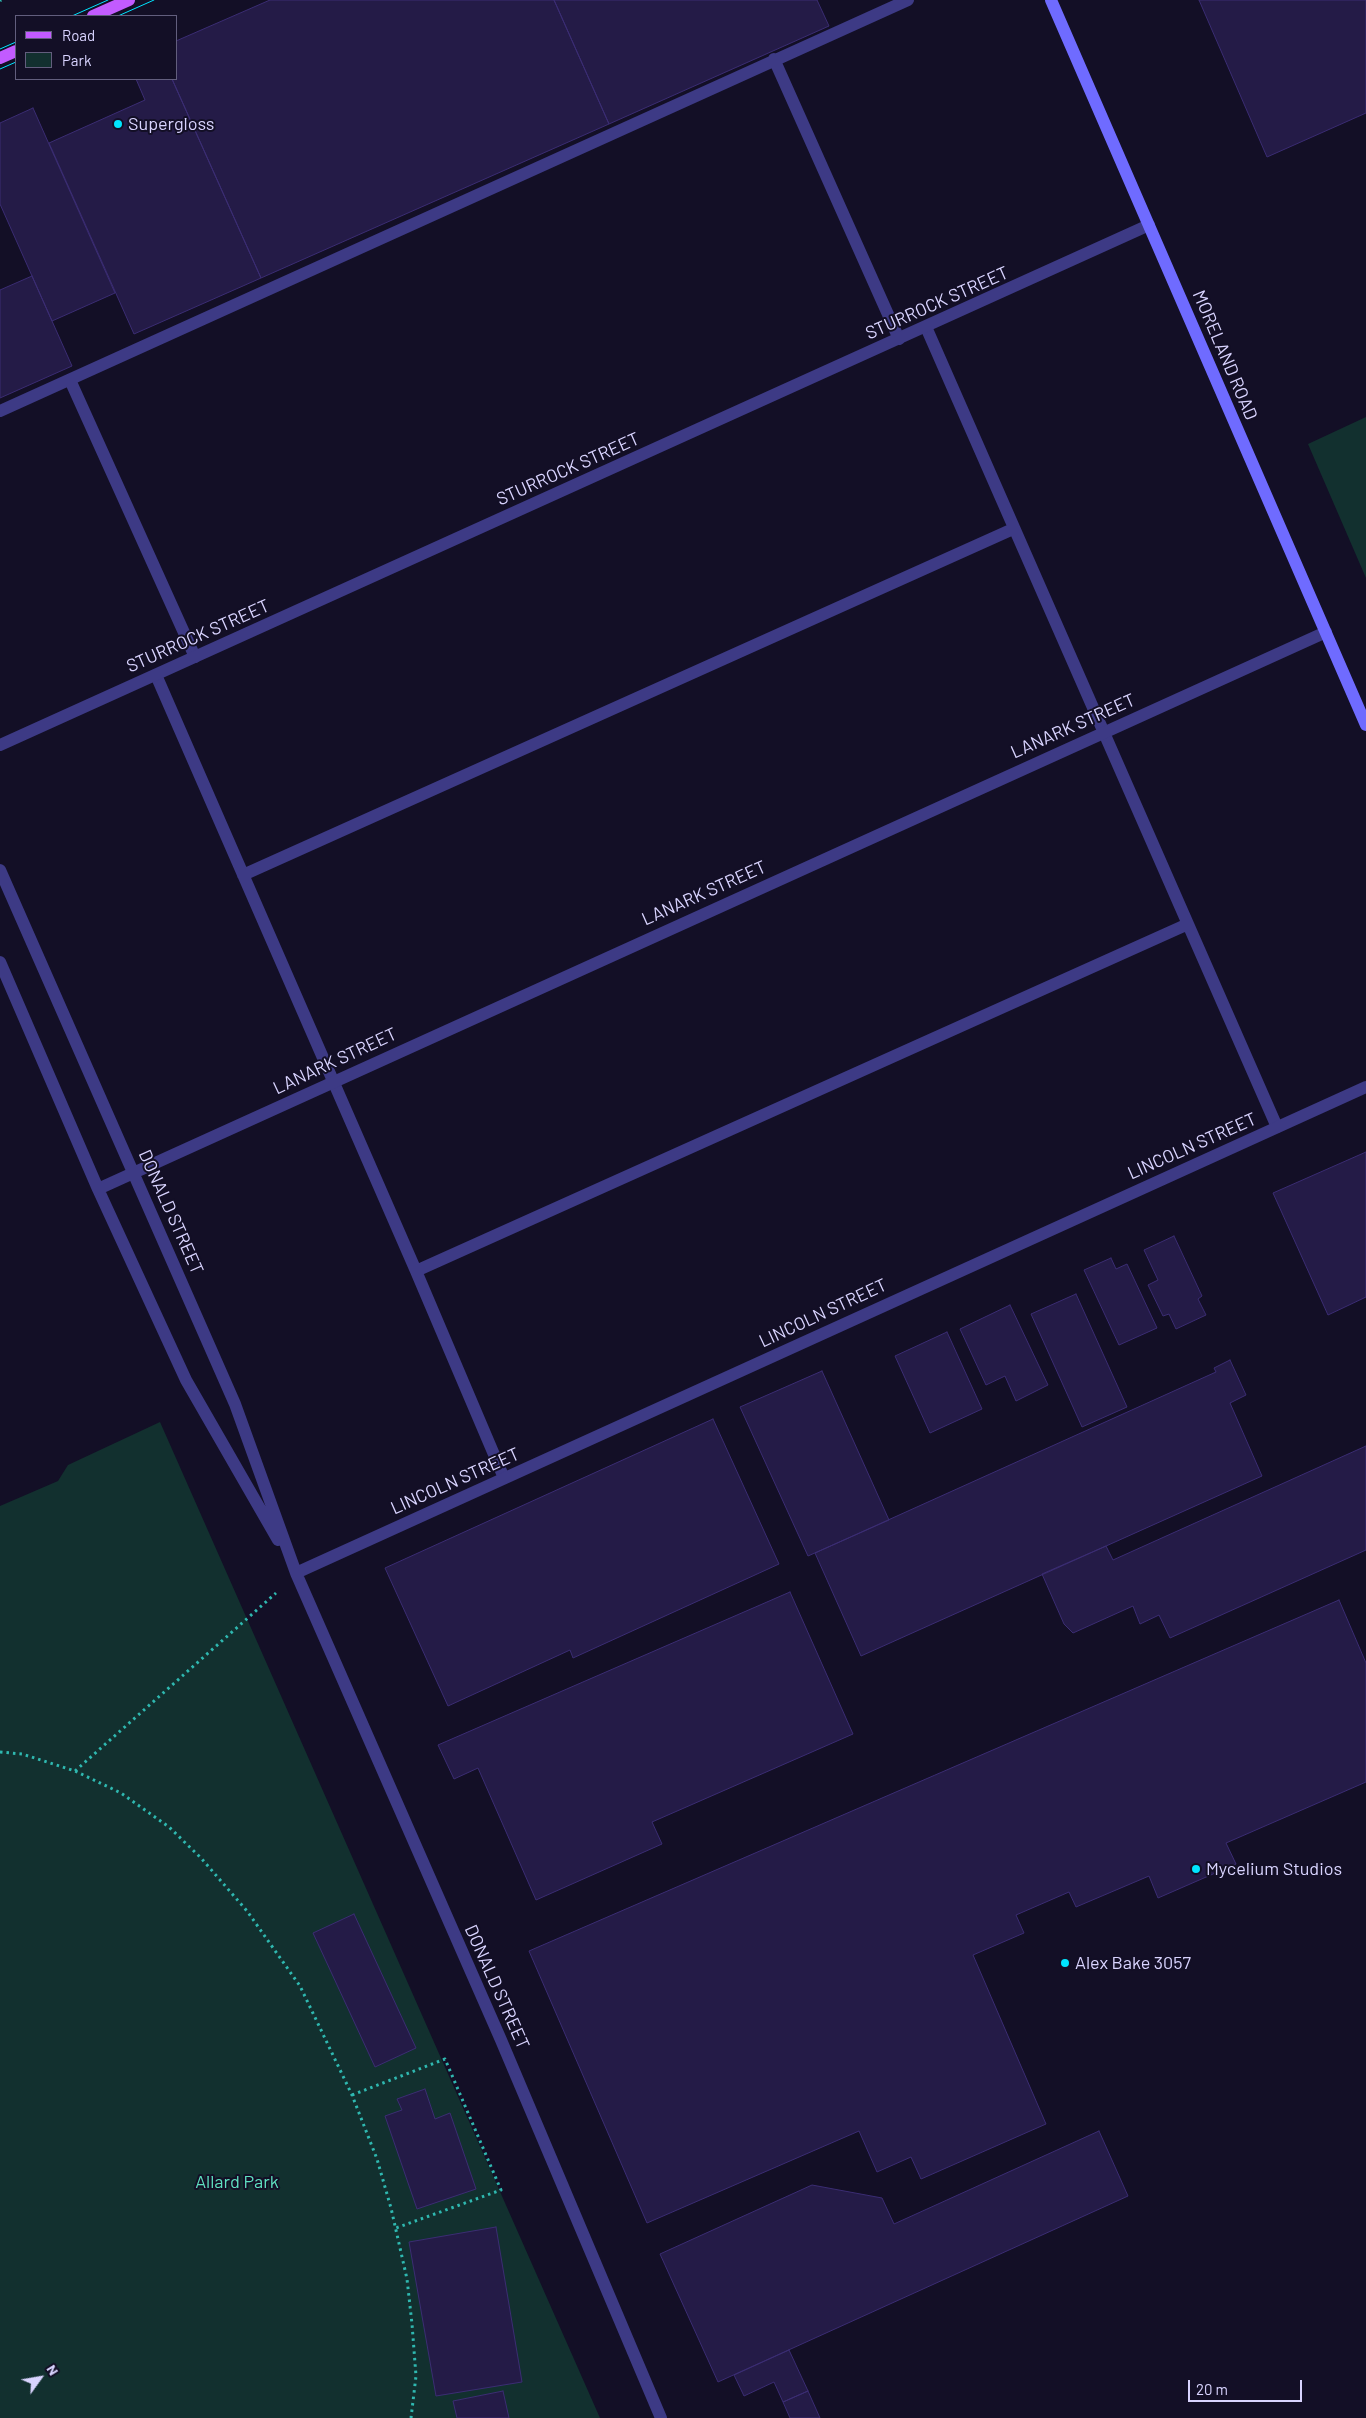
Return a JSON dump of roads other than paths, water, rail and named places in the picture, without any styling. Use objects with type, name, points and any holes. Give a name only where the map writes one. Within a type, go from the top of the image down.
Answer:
[{"type":"main road","points":[[95,15],[129,0]]},
{"type":"main road","name":"MORELAND ROAD","points":[[1051,0],[1366,725]]},
{"type":"main road","points":[[0,58],[15,51]]},
{"type":"street","points":[[0,411],[774,59],[908,0]]},
{"type":"street","points":[[774,59],[898,339]]},
{"type":"street","name":"STURROCK STREET","points":[[0,745],[1149,225]]},
{"type":"street","points":[[926,327],[1013,529],[1278,1127]]},
{"type":"street","points":[[70,380],[195,657]]},
{"type":"street","points":[[243,875],[1013,529]]},
{"type":"street","name":"LANARK STREET","points":[[98,1189],[332,1081],[1326,632]]},
{"type":"street","points":[[156,675],[416,1271],[504,1478]]},
{"type":"street","name":"DONALD STREET","points":[[0,870],[235,1404],[296,1573],[501,2040],[661,2418]]},
{"type":"street","points":[[416,1271],[1188,924]]},
{"type":"street","name":"DONALD STREET","points":[[0,962],[98,1189],[186,1380],[296,1573]]},
{"type":"street","name":"LINCOLN STREET","points":[[296,1573],[1366,1088]]},
{"type":"tram line","points":[[74,15],[108,0]]},
{"type":"tram line","points":[[120,15],[154,0]]},
{"type":"tram line","points":[[0,49],[15,42]]},
{"type":"tram line","points":[[0,69],[15,62]]},
{"type":"place","name":"Supergloss","points":[[118,124]]},
{"type":"place","name":"Mycelium Studios","points":[[1196,1869]]},
{"type":"place","name":"Alex Bake 3057","points":[[1065,1963]]},
{"type":"park label","name":"Allard Park","points":[[237,2182]]}]
